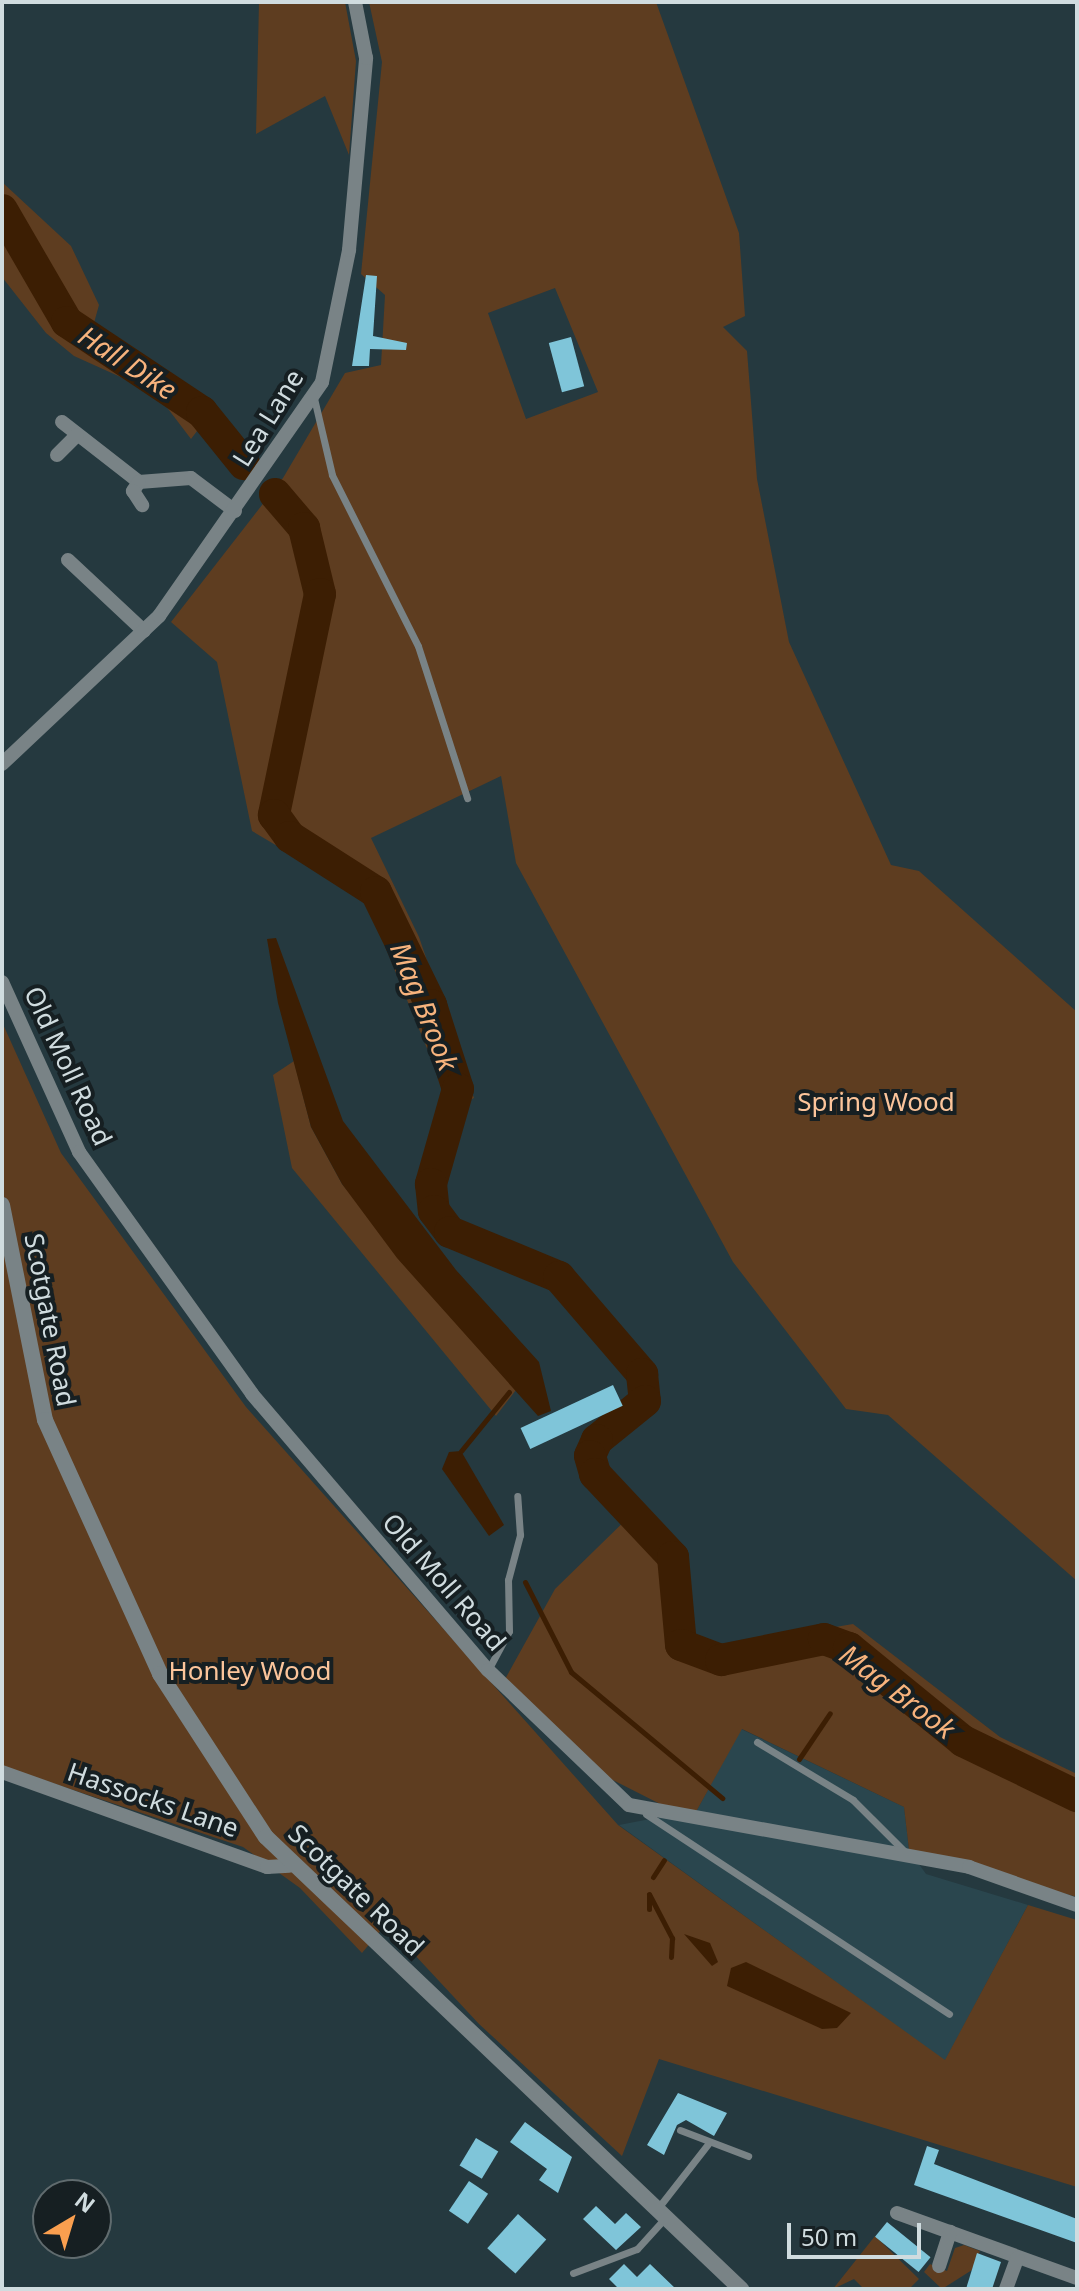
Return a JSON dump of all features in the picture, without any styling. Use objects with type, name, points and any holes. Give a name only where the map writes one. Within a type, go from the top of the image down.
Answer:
[{"type":"street","name":"Lea Lane","points":[[2,764],[144,631],[235,511],[314,398],[349,250],[366,58],[355,2]]},
{"type":"street","points":[[62,422],[139,482],[191,478],[235,511]]},
{"type":"street","points":[[57,455],[77,435]]},
{"type":"street","points":[[139,482],[133,491],[142,505]]},
{"type":"street","points":[[68,560],[144,631]]},
{"type":"street","name":"Old Moll Road","points":[[2,982],[88,1165],[252,1394],[488,1670],[563,1748],[646,1814],[907,1854],[1077,1905]]},
{"type":"street","name":"Scotgate Road","points":[[2,1205],[45,1420],[160,1674],[289,1866],[740,2289]]},
{"type":"street","name":"Hassocks Lane","points":[[2,1772],[267,1867],[289,1866]]},
{"type":"street","points":[[897,2213],[1077,2278]]},
{"type":"street","points":[[939,2266],[950,2232]]},
{"type":"street","points":[[1006,2289],[1017,2258]]},
{"type":"lane","points":[[314,398],[332,475],[418,646],[467,798]]},
{"type":"lane","points":[[488,1670],[509,1631],[508,1580],[520,1535],[517,1496]]},
{"type":"lane","points":[[757,1742],[853,1800],[907,1854]]},
{"type":"lane","points":[[646,1814],[949,2014]]},
{"type":"lane","points":[[680,2130],[708,2144],[748,2156]]},
{"type":"lane","points":[[573,2273],[637,2249],[708,2144]]},
{"type":"shaded area","points":[[276,938],[343,1121],[456,1270],[539,1362],[551,1411],[538,1416],[397,1258],[342,1184],[311,1127],[278,1003],[267,939]]},
{"type":"shaded area","points":[[461,1451],[504,1525],[489,1536],[442,1469],[449,1452]]},
{"type":"shaded area","points":[[741,1729],[904,1807],[909,1850],[926,1874],[1028,1905],[945,2061],[619,1825],[697,1810]]},
{"type":"shaded area","points":[[684,1934],[710,1943],[718,1962],[712,1966]]},
{"type":"shaded area","points":[[746,1962],[851,2013],[837,2028],[822,2029],[727,1986],[731,1968]]},
{"type":"green space","points":[[259,2],[345,2],[356,61],[349,155],[325,96],[256,134]]},
{"type":"green space","name":"Spring Wood","points":[[369,2],[656,2],[739,233],[745,316],[723,327],[747,351],[757,479],[789,642],[891,865],[919,871],[1077,1012],[1077,1581],[888,1415],[846,1409],[733,1262],[516,863],[501,776],[371,838],[419,937],[474,1098],[452,1109],[365,898],[252,831],[217,662],[171,622],[283,478],[345,373],[381,365],[385,295],[361,274],[382,62]],"holes":[[[555,288],[598,392],[526,419],[488,313]]]},
{"type":"green space","points":[[2,182],[71,246],[99,305],[92,330],[168,372],[213,410],[191,439],[156,393],[74,356],[46,333],[2,277]]},
{"type":"green space","name":"Honley Wood","points":[[2,1022],[61,1153],[246,1407],[618,1825],[945,2060],[1028,1905],[1077,1920],[1077,2187],[659,2059],[622,2156],[479,2024],[386,1924],[362,1953],[300,1888],[243,1847],[2,1766]]},
{"type":"green space","points":[[294,1061],[311,1127],[342,1184],[516,1390],[496,1416],[292,1168],[273,1075]]},
{"type":"green space","points":[[639,1507],[678,1550],[690,1642],[700,1650],[853,1624],[1000,1737],[1077,1774],[1077,1897],[909,1850],[904,1807],[742,1729],[697,1810],[674,1811],[595,1771],[504,1681],[555,1589]]},
{"type":"green space","points":[[875,2236],[919,2279],[909,2289],[864,2289],[854,2279],[833,2289]]},
{"type":"green space","points":[[964,2245],[980,2251],[972,2270],[942,2289],[924,2272],[930,2264],[947,2271],[955,2248]]},
{"type":"building","points":[[366,275],[377,276],[373,336],[407,343],[406,350],[370,349],[369,366],[352,366]]},
{"type":"building","points":[[571,337],[584,386],[562,392],[549,343]]},
{"type":"building","points":[[613,1385],[623,1406],[530,1449],[521,1428]]},
{"type":"building","points":[[678,2093],[727,2113],[714,2136],[686,2120],[677,2125],[664,2155],[647,2145]]},
{"type":"building","points":[[525,2122],[572,2157],[558,2193],[539,2180],[547,2169],[510,2142]]},
{"type":"building","points":[[476,2138],[498,2151],[482,2179],[460,2165]]},
{"type":"building","points":[[927,2146],[939,2150],[934,2164],[1077,2219],[1077,2243],[914,2185]]},
{"type":"building","points":[[469,2181],[488,2194],[468,2224],[449,2211]]},
{"type":"building","points":[[596,2206],[615,2224],[626,2213],[641,2227],[616,2250],[583,2219]]},
{"type":"building","points":[[518,2214],[546,2239],[515,2274],[487,2248]]},
{"type":"building","points":[[887,2222],[931,2257],[919,2272],[875,2237]]},
{"type":"building","points":[[977,2253],[1001,2262],[992,2289],[966,2289]]},
{"type":"building","points":[[624,2264],[637,2277],[650,2264],[676,2289],[619,2289],[609,2279]]},
{"type":"waterway","name":"Hall Dike","points":[[2,210],[67,322],[202,412],[244,464]]},
{"type":"waterway","name":"Mag Brook","points":[[275,494],[304,528],[320,594],[274,815],[290,837],[376,892],[431,1005],[458,1089],[431,1184],[434,1211],[450,1232],[559,1277],[642,1374],[645,1401],[597,1440],[590,1456],[595,1474],[673,1557],[681,1645],[721,1660],[824,1639],[849,1648],[963,1741],[1077,1796]]},
{"type":"waterway","points":[[461,1451],[509,1392]]},
{"type":"waterway","points":[[525,1582],[571,1672],[722,1798]]},
{"type":"waterway","points":[[799,1759],[830,1713]]},
{"type":"waterway","points":[[653,1877],[664,1860]]},
{"type":"waterway","points":[[649,1894],[672,1938],[671,1957]]},
{"type":"waterway","points":[[649,1895],[649,1909]]}]
